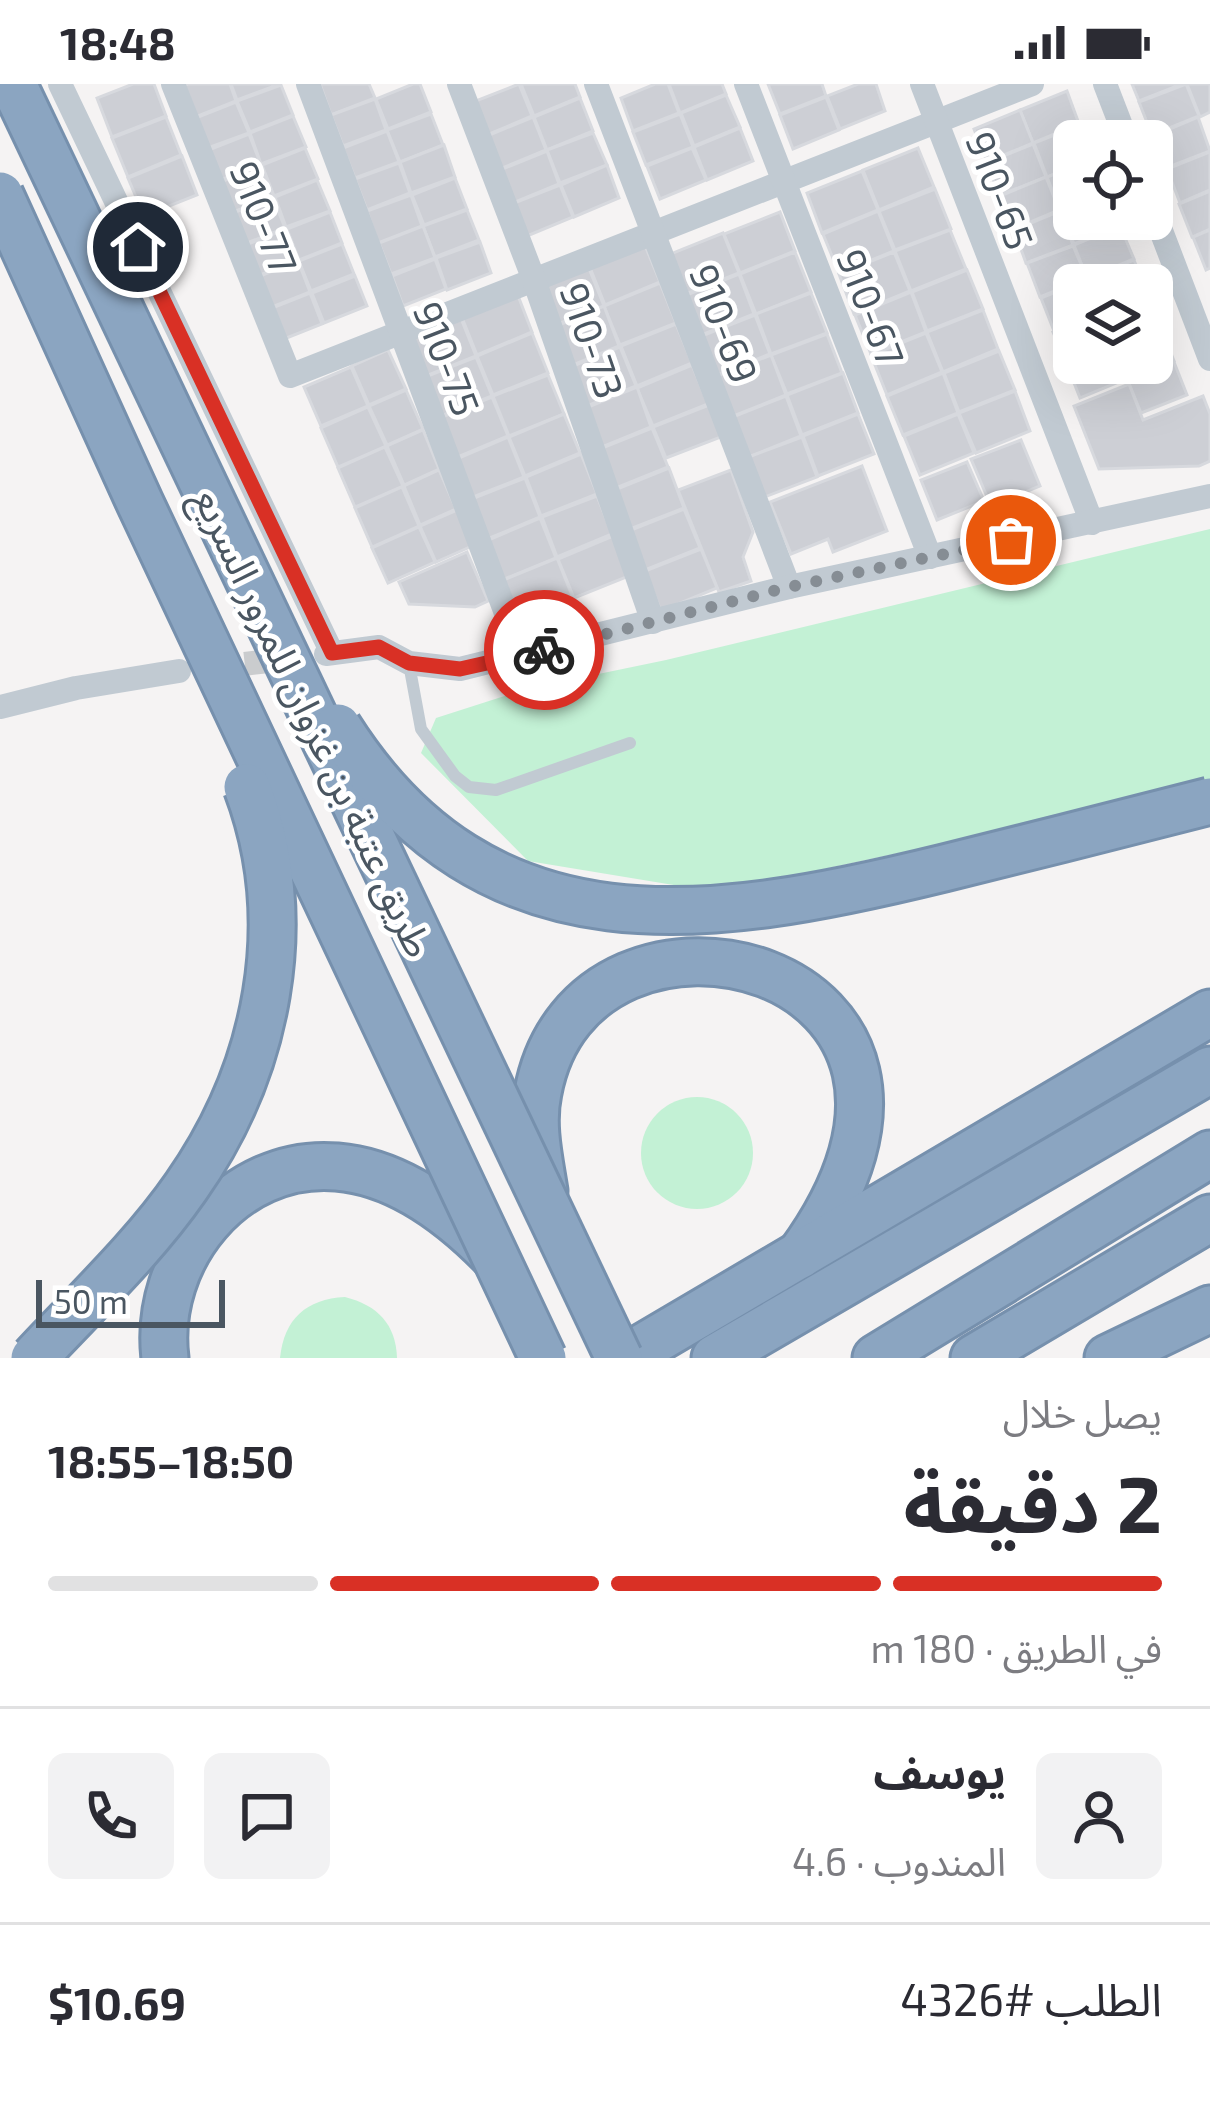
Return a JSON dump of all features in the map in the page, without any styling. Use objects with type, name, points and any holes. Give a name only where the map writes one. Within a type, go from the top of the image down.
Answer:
[{"type":"highway","name":"طريق عتبة بن غزوان للمرور السريع","points":[[13,84],[546,1206],[629,1354]]},
{"type":"highway","name":"طريق عتبة بن غزوان للمرور السريع","points":[[0,195],[543,1358]]},
{"type":"highway","points":[[198,476],[333,719],[368,769],[441,839],[526,887],[607,909],[709,911],[838,893],[1210,801]]},
{"type":"highway","points":[[34,1358],[185,1189],[236,1097],[267,998],[273,905],[265,842],[140,503]]},
{"type":"highway","points":[[1091,832],[1210,824]]},
{"type":"highway","points":[[546,1206],[535,1124],[539,1086],[552,1050],[592,1000],[629,976],[690,961],[746,965],[809,998],[842,1039],[856,1072],[857,1145],[847,1174],[800,1255]]},
{"type":"highway","points":[[629,1354],[1210,1013]]},
{"type":"highway","points":[[715,1358],[1210,1070]]},
{"type":"highway","points":[[876,1358],[1210,1154]]},
{"type":"highway","points":[[165,1339],[169,1288],[181,1258],[220,1208],[275,1175],[338,1167],[409,1190],[441,1208],[496,1258]]},
{"type":"highway","points":[[974,1358],[1210,1218]]},
{"type":"highway","points":[[1108,1358],[1210,1309]]},
{"type":"street","points":[[60,84],[329,654],[379,647],[409,663],[460,669],[789,587],[1210,496]]},
{"type":"street","name":"910-77","points":[[173,84],[290,376],[400,332]]},
{"type":"street","name":"910-75","points":[[308,84],[522,656]]},
{"type":"street","name":"910-73","points":[[459,84],[534,280],[653,622]]},
{"type":"street","name":"910-69","points":[[596,84],[789,587]]},
{"type":"street","name":"910-67","points":[[746,84],[930,557]]},
{"type":"street","name":"910-65","points":[[922,84],[1092,523]]},
{"type":"street","points":[[400,332],[1032,84]]},
{"type":"street","points":[[1105,84],[1119,120]]},
{"type":"street","points":[[1165,240],[1210,359]]},
{"type":"street","points":[[5,701],[179,671]]},
{"type":"lane","points":[[409,663],[422,729],[444,763],[469,787],[496,790],[630,743]]},
{"type":"green space","points":[[1210,529],[1210,781],[1171,795],[716,892],[528,861],[421,753],[436,718],[526,689],[666,660]]},
{"type":"green space","points":[[697,1097],[718,1101],[737,1113],[749,1132],[753,1153],[749,1174],[737,1193],[718,1205],[697,1209],[676,1205],[657,1193],[645,1174],[641,1153],[645,1132],[657,1113],[676,1101]]},
{"type":"green space","points":[[345,1297],[383,1318],[393,1335],[397,1358],[280,1358],[286,1332],[299,1314],[319,1302]]},
{"type":"building","points":[[133,84],[154,84],[166,116],[112,137],[97,98]]},
{"type":"building","points":[[230,84],[236,101],[193,118],[180,87]]},
{"type":"building","points":[[231,84],[280,84],[237,100]]},
{"type":"building","points":[[320,84],[369,84],[375,98],[331,115]]},
{"type":"building","points":[[420,84],[431,112],[388,129],[376,99]]},
{"type":"building","points":[[519,84],[532,116],[487,135],[473,102]]},
{"type":"building","points":[[521,84],[575,84],[580,97],[534,116]]},
{"type":"building","points":[[655,84],[668,84],[679,113],[633,131],[621,98]]},
{"type":"building","points":[[669,84],[722,84],[726,94],[680,113]]},
{"type":"building","points":[[768,84],[822,84],[826,96],[780,114]]},
{"type":"building","points":[[858,84],[876,84],[885,111],[840,129],[827,96]]},
{"type":"building","points":[[1132,84],[1182,84],[1139,101]]},
{"type":"building","points":[[1186,84],[1199,116],[1173,127],[1173,120],[1146,120],[1139,102]]},
{"type":"building","points":[[1187,84],[1210,84],[1210,112],[1200,117]]},
{"type":"building","points":[[281,85],[293,115],[250,132],[237,101]]},
{"type":"building","points":[[1067,91],[1078,120],[1053,120],[1053,135],[1033,143],[1020,110]]},
{"type":"building","points":[[726,95],[740,127],[694,146],[681,113]]},
{"type":"building","points":[[826,97],[839,130],[793,149],[780,115]]},
{"type":"building","points":[[580,98],[593,131],[547,150],[534,117]]},
{"type":"building","points":[[375,99],[386,130],[343,146],[331,115]]},
{"type":"building","points":[[236,102],[249,133],[205,149],[193,119]]},
{"type":"building","points":[[1020,110],[1033,143],[987,162],[974,129]]},
{"type":"building","points":[[431,114],[443,145],[400,162],[387,130]]},
{"type":"building","points":[[680,114],[693,147],[646,165],[633,132]]},
{"type":"building","points":[[293,116],[306,147],[261,164],[250,133]]},
{"type":"building","points":[[166,117],[181,155],[128,177],[112,138]]},
{"type":"building","points":[[533,117],[546,150],[500,169],[487,136]]},
{"type":"building","points":[[1198,117],[1210,151],[1173,165],[1173,128]]},
{"type":"building","points":[[740,128],[753,161],[707,180],[694,147]]},
{"type":"building","points":[[387,131],[399,162],[355,178],[343,148]]},
{"type":"building","points":[[593,133],[607,165],[560,183],[547,150]]},
{"type":"building","points":[[249,134],[261,165],[217,181],[206,151]]},
{"type":"building","points":[[1053,136],[1053,174],[1047,177],[1034,143]]},
{"type":"building","points":[[1033,144],[1046,177],[1000,195],[986,163]]},
{"type":"building","points":[[444,145],[455,177],[411,193],[400,162]]},
{"type":"building","points":[[305,148],[318,179],[274,196],[262,165]]},
{"type":"building","points":[[692,148],[706,180],[660,199],[647,166]]},
{"type":"building","points":[[918,148],[934,187],[879,210],[863,170]]},
{"type":"building","points":[[547,151],[559,184],[513,203],[500,170]]},
{"type":"building","points":[[1210,152],[1210,190],[1180,203],[1173,167]]},
{"type":"building","points":[[182,156],[197,195],[144,216],[128,178]]},
{"type":"building","points":[[399,163],[410,193],[367,210],[355,179]]},
{"type":"building","points":[[607,165],[619,198],[574,217],[561,185]]},
{"type":"building","points":[[261,166],[274,197],[230,213],[218,183]]},
{"type":"building","points":[[862,171],[878,210],[822,233],[807,193]]},
{"type":"building","points":[[1046,177],[1053,213],[1014,229],[1000,196]]},
{"type":"building","points":[[455,178],[467,209],[424,225],[412,195]]},
{"type":"building","points":[[317,180],[330,211],[286,227],[275,197]]},
{"type":"building","points":[[560,185],[573,217],[527,236],[514,203]]},
{"type":"building","points":[[935,189],[951,229],[895,250],[879,211]]},
{"type":"building","points":[[1210,191],[1210,229],[1192,237],[1179,204]]},
{"type":"building","points":[[411,195],[422,226],[378,243],[367,211]]},
{"type":"building","points":[[273,198],[285,228],[242,245],[230,214]]},
{"type":"building","points":[[467,210],[479,240],[435,257],[423,226]]},
{"type":"building","points":[[878,211],[894,251],[839,273],[823,234]]},
{"type":"building","points":[[330,212],[342,243],[299,260],[287,229]]},
{"type":"building","points":[[780,212],[795,251],[740,273],[724,234]]},
{"type":"building","points":[[1053,214],[1053,240],[1071,240],[1073,245],[1026,263],[1014,230]]},
{"type":"building","points":[[423,226],[435,258],[391,274],[379,243]]},
{"type":"building","points":[[286,229],[298,260],[255,277],[243,246]]},
{"type":"building","points":[[950,230],[966,269],[911,291],[895,251]]},
{"type":"building","points":[[1210,230],[1210,268],[1206,270],[1193,237]]},
{"type":"building","points":[[723,233],[739,273],[683,295],[668,255]]},
{"type":"building","points":[[1086,240],[1126,240],[1134,259],[1122,264],[1081,264],[1074,245]]},
{"type":"building","points":[[480,242],[491,273],[447,290],[436,258]]},
{"type":"building","points":[[644,243],[660,282],[605,305],[589,265]]},
{"type":"building","points":[[342,244],[354,274],[311,291],[299,261]]},
{"type":"building","points":[[1073,246],[1081,264],[1053,264],[1053,292],[1040,297],[1027,263]]},
{"type":"building","points":[[795,252],[811,292],[756,314],[740,274]]},
{"type":"building","points":[[894,252],[910,291],[854,314],[839,274]]},
{"type":"building","points":[[435,259],[446,289],[403,306],[392,276]]},
{"type":"building","points":[[298,261],[310,292],[267,309],[255,278]]},
{"type":"building","points":[[588,266],[604,306],[558,324],[545,286]]},
{"type":"building","points":[[967,270],[983,309],[927,331],[912,292]]},
{"type":"building","points":[[739,274],[754,314],[699,336],[684,296]]},
{"type":"building","points":[[355,276],[367,306],[324,323],[312,293]]},
{"type":"building","points":[[660,283],[676,323],[620,345],[604,306]]},
{"type":"building","points":[[911,292],[926,332],[871,354],[855,315]]},
{"type":"building","points":[[310,293],[322,324],[279,341],[267,310]]},
{"type":"building","points":[[517,293],[532,332],[477,355],[461,315]]},
{"type":"building","points":[[811,293],[827,333],[771,354],[756,314]]},
{"type":"building","points":[[1053,293],[1053,328],[1041,298]]},
{"type":"building","points":[[604,306],[619,346],[573,365],[559,325]]},
{"type":"building","points":[[983,310],[998,349],[943,372],[927,332]]},
{"type":"building","points":[[755,315],[770,354],[715,376],[699,337]]},
{"type":"building","points":[[460,316],[476,356],[421,378],[405,339]]},
{"type":"building","points":[[676,324],[692,363],[637,386],[621,346]]},
{"type":"building","points":[[532,333],[548,373],[493,395],[477,356]]},
{"type":"building","points":[[926,333],[942,372],[887,395],[871,355]]},
{"type":"building","points":[[827,334],[842,373],[787,394],[771,355]]},
{"type":"building","points":[[620,347],[636,386],[587,406],[573,366]]},
{"type":"building","points":[[388,350],[406,389],[369,405],[352,366]]},
{"type":"building","points":[[999,351],[1015,390],[959,412],[944,373]]},
{"type":"building","points":[[771,355],[786,395],[731,417],[715,377]]},
{"type":"building","points":[[476,357],[492,396],[436,418],[420,379]]},
{"type":"building","points":[[1173,362],[1187,395],[1141,413],[1129,384],[1173,384]]},
{"type":"building","points":[[692,365],[708,404],[653,426],[637,388]]},
{"type":"building","points":[[351,367],[368,406],[321,426],[304,387]]},
{"type":"building","points":[[843,373],[858,413],[802,435],[787,395]]},
{"type":"building","points":[[943,373],[958,413],[903,435],[887,396]]},
{"type":"building","points":[[548,375],[564,414],[509,436],[493,396]]},
{"type":"building","points":[[1074,384],[1114,384],[1080,398]]},
{"type":"building","points":[[1129,384],[1143,420],[1203,396],[1210,414],[1210,461],[1199,466],[1099,469],[1074,406]]},
{"type":"building","points":[[637,387],[651,427],[602,447],[588,407]]},
{"type":"building","points":[[406,390],[423,429],[387,445],[369,406]]},
{"type":"building","points":[[1015,391],[1030,431],[976,453],[959,413]]},
{"type":"building","points":[[786,396],[801,436],[746,458],[730,418]]},
{"type":"building","points":[[492,397],[508,436],[453,459],[437,419]]},
{"type":"building","points":[[709,405],[721,437],[666,458],[653,427]]},
{"type":"building","points":[[368,407],[386,446],[338,467],[321,428]]},
{"type":"building","points":[[564,414],[580,453],[525,476],[509,437]]},
{"type":"building","points":[[858,414],[874,454],[818,476],[803,436]]},
{"type":"building","points":[[958,414],[974,453],[920,475],[904,436]]},
{"type":"building","points":[[652,428],[668,467],[616,488],[602,448]]},
{"type":"building","points":[[423,430],[439,469],[404,485],[387,446]]},
{"type":"building","points":[[508,437],[524,477],[468,499],[454,460]]},
{"type":"building","points":[[802,437],[817,477],[762,498],[746,458]]},
{"type":"building","points":[[1021,440],[1040,486],[991,506],[971,459]]},
{"type":"building","points":[[385,447],[403,486],[355,507],[338,468]]},
{"type":"building","points":[[581,454],[597,494],[541,516],[526,477]]},
{"type":"building","points":[[967,462],[984,501],[937,520],[921,480]]},
{"type":"building","points":[[862,466],[887,531],[833,552],[828,539],[791,554],[770,502]]},
{"type":"building","points":[[669,468],[684,508],[630,529],[617,489]]},
{"type":"building","points":[[439,470],[456,509],[420,525],[404,486]]},
{"type":"building","points":[[731,470],[753,532],[743,557],[751,581],[719,592],[678,490]]},
{"type":"building","points":[[525,478],[540,517],[485,540],[469,500]]},
{"type":"building","points":[[402,487],[419,526],[372,547],[355,508]]},
{"type":"building","points":[[597,496],[612,534],[557,557],[542,517]]},
{"type":"building","points":[[684,509],[700,548],[645,570],[631,530]]},
{"type":"building","points":[[457,510],[472,546],[436,562],[420,526]]},
{"type":"building","points":[[540,518],[556,558],[502,580],[486,541]]},
{"type":"building","points":[[419,527],[435,562],[388,583],[372,548]]},
{"type":"building","points":[[613,536],[629,576],[574,598],[558,559]]},
{"type":"building","points":[[701,549],[717,588],[661,611],[645,571]]},
{"type":"building","points":[[467,552],[488,601],[475,607],[409,604],[399,582]]},
{"type":"building","points":[[557,558],[573,598],[517,620],[501,581]]},
{"type":"tunnel","points":[[209,668],[294,658]]},
{"type":"way so far","points":[[544,650],[789,587],[1011,540]]},
{"type":"route","points":[[138,247],[332,653],[379,647],[409,663],[460,669],[544,650]]}]
